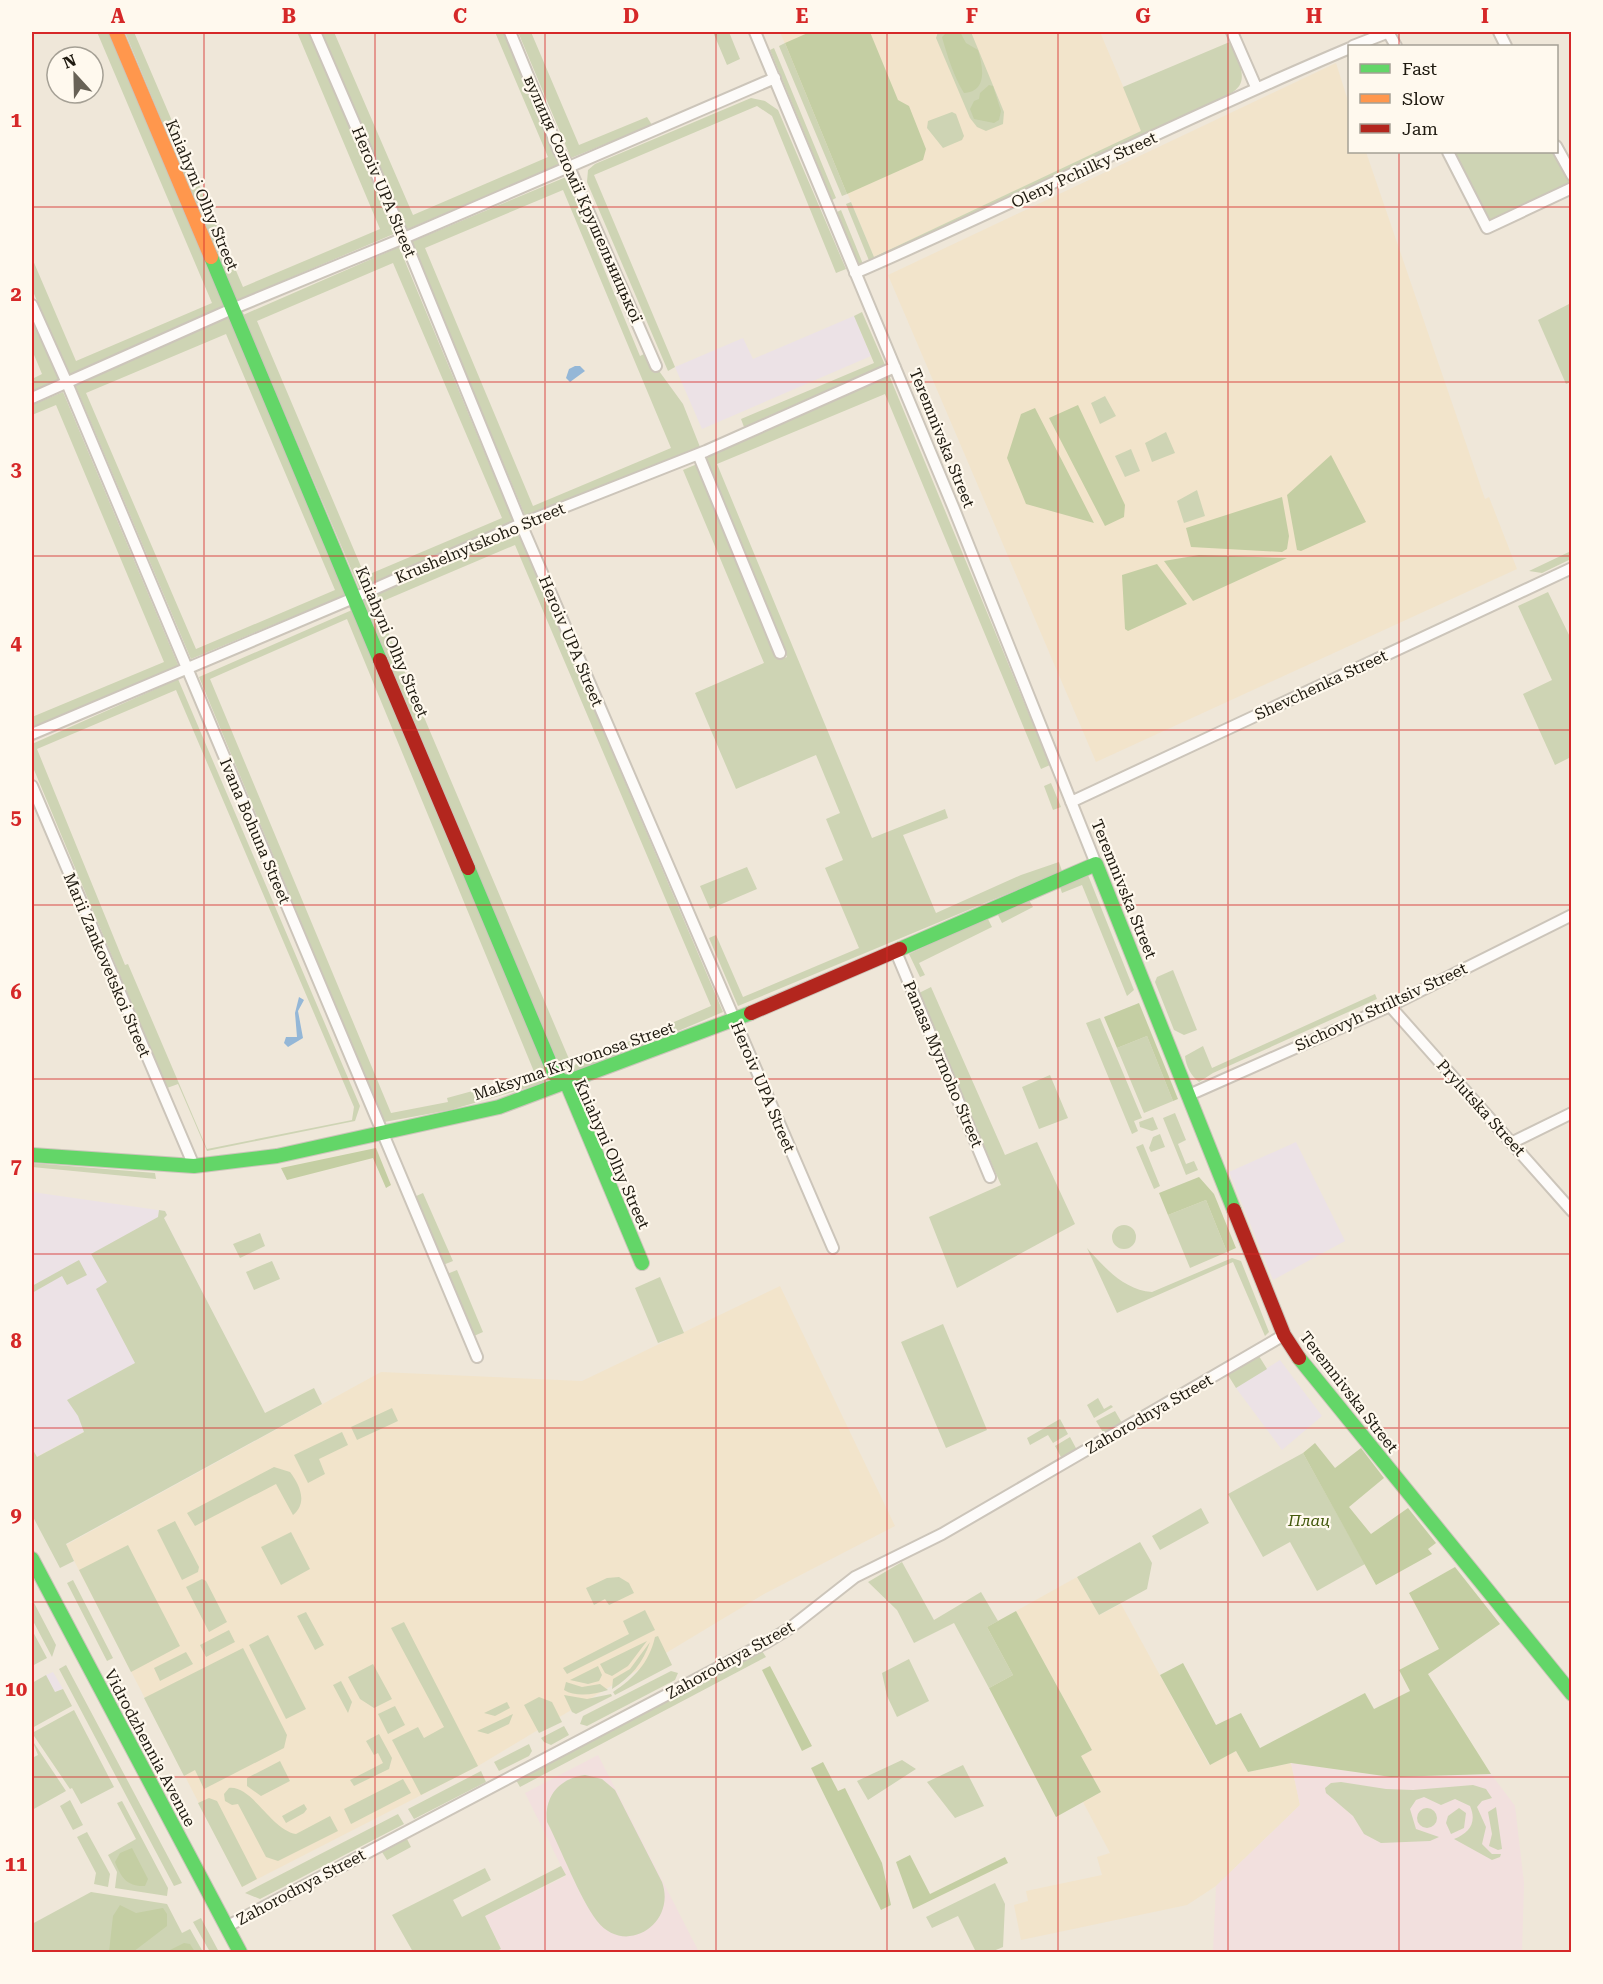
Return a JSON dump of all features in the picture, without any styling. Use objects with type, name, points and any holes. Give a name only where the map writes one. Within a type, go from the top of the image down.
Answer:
[{"type":"street","name":"Kniahyni Olhy Street","points":[[116,32],[231,309],[356,597],[555,1075],[567,1084],[642,1263]]},
{"type":"street","name":"Heroiv UPA Street","points":[[315,32],[404,238],[521,524],[833,1248]]},
{"type":"street","name":"вулиця Соломії Крушельницької","points":[[510,32],[559,151],[570,167],[656,366]]},
{"type":"street","name":"Teremnivska Street","points":[[755,32],[895,367],[1284,1335],[1301,1361],[1455,1554],[1572,1694]]},
{"type":"street","points":[[1232,32],[1256,87]]},
{"type":"street","name":"Oleny Pchilky Street","points":[[1356,45],[1389,32]]},
{"type":"street","name":"Oleny Pchilky Street","points":[[855,273],[975,222],[1256,87],[1348,48]]},
{"type":"street","points":[[32,398],[231,309],[404,238],[775,78]]},
{"type":"street","points":[[1558,148],[1572,175]]},
{"type":"street","points":[[1449,153],[1487,228],[1572,188]]},
{"type":"street","name":"Ivana Bohuna Street","points":[[32,305],[67,383],[477,1357]]},
{"type":"street","name":"Krushelnytskoho Street","points":[[32,734],[356,597],[521,524],[698,454],[895,367]]},
{"type":"street","points":[[698,454],[780,653]]},
{"type":"street","name":"Shevchenka Street","points":[[1071,802],[1572,568]]},
{"type":"street","name":"Marii Zankovetskoi Street","points":[[32,786],[36,809],[182,1145],[194,1166]]},
{"type":"street","name":"Maksyma Kryvonosa Street","points":[[32,1155],[194,1166],[277,1156],[434,1124],[499,1107],[567,1084],[735,1020],[1096,864]]},
{"type":"street","name":"Sichovyh Striltsiv Street","points":[[1189,1095],[1390,1006],[1572,915]]},
{"type":"street","name":"Panasa Myrnoho Street","points":[[896,952],[990,1177]]},
{"type":"street","name":"Prylutska Street","points":[[1390,1006],[1572,1211]]},
{"type":"street","points":[[1513,1142],[1572,1113]]},
{"type":"street","points":[[175,1166],[182,1145]]},
{"type":"street","name":"Zahorodnya Street","points":[[226,1927],[767,1642],[790,1628],[855,1577],[942,1534],[1284,1335]]},
{"type":"street","name":"Vidrodzhennia Avenue","points":[[32,1559],[240,1953]]},
{"type":"shaded area","points":[[780,32],[1100,32],[1142,131],[874,257]]},
{"type":"shaded area","points":[[1336,63],[1348,101],[1348,153],[1366,153],[1485,499],[1489,497],[1517,569],[1096,762],[888,275]]},
{"type":"shaded area","points":[[854,316],[871,356],[702,429],[675,367],[743,338],[753,359]]},
{"type":"shaded area","points":[[1296,1142],[1345,1241],[1273,1280],[1229,1172]]},
{"type":"shaded area","points":[[32,1192],[165,1211],[167,1215],[164,1218],[233,1352],[36,1457],[32,1448]]},
{"type":"shaded area","points":[[780,1286],[895,1526],[764,1594],[478,1766],[242,1887],[66,1545],[381,1372],[582,1381]]},
{"type":"shaded area","points":[[1280,1360],[1322,1416],[1282,1450],[1236,1388]]},
{"type":"shaded area","points":[[1077,1577],[1099,1615],[1121,1604],[1209,1765],[1236,1751],[1248,1772],[1291,1763],[1300,1805],[1216,1886],[1187,1905],[1021,1940],[1014,1905],[1028,1901],[1026,1891],[1102,1875],[1097,1857],[1110,1853],[1083,1802],[1101,1792],[1081,1756],[1092,1750],[1016,1611]]},
{"type":"shaded area","points":[[53,1672],[63,1689],[55,1692],[46,1675]]},
{"type":"shaded area","points":[[598,1755],[699,1952],[494,1952],[501,1949],[485,1916],[566,1876],[525,1793]]},
{"type":"shaded area","points":[[1291,1763],[1391,1777],[1491,1774],[1515,1806],[1524,1883],[1522,1952],[1213,1952],[1216,1886],[1300,1805]]},
{"type":"green space","points":[[97,32],[111,32],[225,306],[69,377],[32,289],[32,258],[76,361],[212,303],[105,51],[105,45],[103,45]]},
{"type":"green space","points":[[125,32],[134,32],[243,287],[380,229],[297,32],[308,32],[396,233],[236,301]]},
{"type":"green space","points":[[321,32],[334,32],[413,215],[548,157],[495,32],[503,32],[560,164],[406,230]]},
{"type":"green space","points":[[518,32],[531,32],[579,145],[647,117],[652,125],[571,158]]},
{"type":"green space","points":[[713,32],[729,32],[740,59],[727,65]]},
{"type":"green space","points":[[810,32],[870,32],[898,100],[909,106],[926,149],[923,160],[847,194],[785,43]]},
{"type":"green space","points":[[938,32],[971,32],[1004,112],[1003,124],[986,131],[977,127],[970,118],[936,38]]},
{"type":"green space","points":[[947,32],[960,32],[966,43],[978,50],[982,77],[977,88],[972,92],[964,93],[954,73],[942,37]]},
{"type":"green space","points":[[1232,41],[1242,79],[1233,92],[1198,111],[870,263],[846,204],[851,202],[874,257],[1141,131],[1123,87]]},
{"type":"green space","points":[[785,43],[847,194],[842,196],[779,46]]},
{"type":"green space","points":[[774,48],[836,198],[832,200],[770,50]]},
{"type":"green space","points":[[989,85],[993,86],[1001,111],[999,120],[994,123],[974,119],[970,109],[974,101],[979,99],[980,93]]},
{"type":"green space","points":[[751,98],[765,101],[778,110],[846,269],[836,273],[772,116],[757,106],[594,175],[675,367],[668,371],[587,182],[588,170],[595,164]]},
{"type":"green space","points":[[952,112],[956,114],[964,136],[962,140],[943,148],[927,128],[928,121]]},
{"type":"green space","points":[[1456,153],[1555,153],[1571,182],[1490,221]]},
{"type":"green space","points":[[566,177],[640,356],[646,353],[683,404],[700,447],[526,518],[411,242]],"holes":[[[563,190],[671,448],[533,506],[425,248]]]},
{"type":"green space","points":[[841,210],[863,264],[859,265],[837,212]]},
{"type":"green space","points":[[399,247],[514,523],[360,590],[243,315]],"holes":[[[393,263],[502,518],[365,576],[257,321]]]},
{"type":"green space","points":[[1571,303],[1571,382],[1566,384],[1538,320]]},
{"type":"green space","points":[[862,312],[885,365],[744,427],[741,419],[874,363],[854,316]]},
{"type":"green space","points":[[229,316],[345,595],[191,659],[75,385]],"holes":[[[226,334],[335,590],[196,649],[86,393]]]},
{"type":"green space","points":[[36,326],[61,381],[32,394],[32,379],[42,374],[32,350],[32,328]]},
{"type":"green space","points":[[889,375],[1050,765],[1041,769],[885,394],[717,464],[872,838],[945,809],[948,818],[903,835],[936,913],[1021,875],[1059,862],[1062,871],[738,1006],[709,938],[716,935],[743,997],[859,948],[825,868],[843,860],[826,819],[840,813],[816,755],[736,789],[695,693],[764,663],[683,470],[697,464],[779,660],[787,657],[705,455]]},
{"type":"green space","points":[[63,392],[179,667],[32,728],[32,717],[164,662],[56,405],[32,415],[32,405]]},
{"type":"green space","points":[[1105,396],[1116,416],[1100,424],[1091,403]]},
{"type":"green space","points":[[1078,405],[1125,505],[1124,517],[1105,526],[1049,418]]},
{"type":"green space","points":[[1035,408],[1094,523],[1026,504],[1007,458],[1021,414]]},
{"type":"green space","points":[[1166,432],[1175,453],[1152,462],[1145,443]]},
{"type":"green space","points":[[1131,449],[1140,471],[1125,477],[1115,456]]},
{"type":"green space","points":[[1331,455],[1366,522],[1301,551],[1297,550],[1287,495]]},
{"type":"green space","points":[[1197,490],[1205,516],[1184,523],[1177,501]]},
{"type":"green space","points":[[1282,497],[1289,536],[1287,549],[1282,552],[1191,547],[1186,528]]},
{"type":"green space","points":[[519,533],[723,1012],[565,1079],[362,599]],"holes":[[[515,545],[711,1006],[572,1066],[376,604]]]},
{"type":"green space","points":[[1571,551],[1571,559],[1542,573],[1529,571]]},
{"type":"green space","points":[[1199,555],[1287,558],[1193,601],[1164,561]]},
{"type":"green space","points":[[1157,564],[1187,604],[1128,631],[1125,629],[1122,575]]},
{"type":"green space","points":[[1548,592],[1571,639],[1571,757],[1555,765],[1523,694],[1552,680],[1518,606]]},
{"type":"green space","points":[[352,610],[551,1081],[450,1110],[384,1122],[199,677]],"holes":[[[347,619],[535,1074],[447,1098],[448,1102],[391,1113],[210,679]]]},
{"type":"green space","points":[[178,679],[360,1106],[355,1121],[207,1151],[178,1084],[167,1088],[32,765],[32,744]],"holes":[[[176,690],[354,1107],[352,1120],[207,1149],[128,964],[125,965],[37,749]]]},
{"type":"green space","points":[[1051,783],[1061,807],[1053,810],[1044,786]]},
{"type":"green space","points":[[747,867],[757,889],[710,909],[700,886]]},
{"type":"green space","points":[[1088,875],[1134,990],[1127,996],[1082,885],[1062,893],[1060,887]]},
{"type":"green space","points":[[1029,900],[1033,907],[1002,923],[997,913]]},
{"type":"green space","points":[[987,917],[992,927],[919,963],[925,975],[920,977],[909,954]]},
{"type":"green space","points":[[1173,970],[1197,1030],[1184,1035],[1174,1030],[1155,982],[1157,977]]},
{"type":"green space","points":[[931,987],[1005,1155],[1037,1142],[1075,1224],[957,1288],[929,1217],[1001,1185],[917,994]]},
{"type":"green space","points":[[1375,994],[1377,999],[1213,1073],[1199,1082],[1188,1067],[1185,1056],[1203,1046],[1212,1068]]},
{"type":"green space","points":[[1139,1003],[1178,1099],[1173,1101],[1147,1036],[1117,1048],[1104,1017]]},
{"type":"green space","points":[[1100,1018],[1142,1118],[1134,1121],[1138,1131],[1132,1134],[1086,1023]]},
{"type":"green space","points":[[1147,1036],[1173,1101],[1144,1113],[1117,1048]]},
{"type":"green space","points":[[1050,1075],[1068,1118],[1039,1129],[1022,1087]]},
{"type":"green space","points":[[1175,1113],[1186,1140],[1178,1144],[1186,1164],[1194,1161],[1198,1170],[1186,1175],[1163,1118]]},
{"type":"green space","points":[[1153,1117],[1158,1129],[1152,1131],[1140,1127],[1139,1122]]},
{"type":"green space","points":[[1160,1134],[1165,1147],[1151,1152],[1149,1148],[1153,1137]]},
{"type":"green space","points":[[1143,1144],[1160,1186],[1154,1189],[1136,1147]]},
{"type":"green space","points":[[376,1148],[391,1185],[386,1188],[373,1158],[287,1180],[281,1168]]},
{"type":"green space","points":[[32,1163],[155,1173],[156,1179],[32,1167]]},
{"type":"green space","points":[[1199,1177],[1214,1194],[1236,1248],[1227,1252],[1206,1200],[1168,1215],[1159,1193]]},
{"type":"green space","points":[[423,1193],[453,1261],[443,1265],[414,1197]]},
{"type":"green space","points":[[1206,1200],[1227,1252],[1190,1268],[1168,1215]]},
{"type":"green space","points":[[159,1210],[165,1211],[167,1215],[164,1218],[265,1413],[314,1388],[322,1404],[66,1544],[74,1561],[60,1568],[32,1515],[32,1448],[37,1457],[84,1432],[78,1416],[67,1400],[135,1363],[96,1289],[107,1282],[91,1254],[158,1217]]},
{"type":"green space","points":[[1124,1225],[1132,1229],[1136,1237],[1132,1245],[1124,1249],[1116,1245],[1112,1237],[1116,1229]]},
{"type":"green space","points":[[260,1233],[265,1246],[240,1258],[233,1244]]},
{"type":"green space","points":[[1087,1248],[1116,1277],[1133,1287],[1152,1292],[1232,1258],[1241,1261],[1269,1332],[1265,1336],[1233,1262],[1117,1313]]},
{"type":"green space","points":[[79,1260],[87,1275],[67,1285],[62,1276],[32,1293],[32,1286]]},
{"type":"green space","points":[[272,1261],[280,1279],[254,1290],[246,1272]]},
{"type":"green space","points":[[457,1270],[483,1332],[474,1336],[447,1274]]},
{"type":"green space","points":[[660,1277],[684,1333],[658,1343],[635,1288]]},
{"type":"green space","points":[[943,1324],[987,1430],[946,1448],[901,1342]]},
{"type":"green space","points":[[1259,1356],[1267,1369],[1236,1388],[1228,1375]]},
{"type":"green space","points":[[1098,1398],[1104,1409],[1111,1405],[1113,1407],[1094,1418],[1087,1405]]},
{"type":"green space","points":[[392,1408],[398,1421],[357,1440],[351,1427]]},
{"type":"green space","points":[[1115,1411],[1122,1423],[1104,1434],[1096,1421]]},
{"type":"green space","points":[[1060,1419],[1068,1434],[1053,1443],[1048,1435],[1030,1445],[1027,1438]]},
{"type":"green space","points":[[342,1432],[348,1445],[319,1459],[325,1474],[308,1483],[294,1455]]},
{"type":"green space","points":[[1070,1437],[1077,1450],[1062,1459],[1055,1446]]},
{"type":"green space","points":[[1315,1443],[1335,1468],[1361,1448],[1384,1478],[1349,1507],[1371,1534],[1408,1508],[1436,1543],[1428,1549],[1432,1554],[1376,1585],[1303,1453]]},
{"type":"green space","name":"Плац","points":[[1303,1453],[1365,1564],[1317,1591],[1290,1542],[1263,1557],[1228,1494]]},
{"type":"green space","points":[[274,1467],[290,1472],[299,1488],[300,1505],[293,1515],[276,1484],[195,1526],[187,1513]]},
{"type":"green space","points":[[1201,1508],[1209,1523],[1160,1550],[1152,1536]]},
{"type":"green space","points":[[175,1521],[199,1567],[198,1572],[182,1580],[157,1530]]},
{"type":"green space","points":[[291,1532],[310,1569],[281,1585],[261,1547]]},
{"type":"green space","points":[[1140,1542],[1152,1563],[1147,1589],[1099,1615],[1077,1577]]},
{"type":"green space","points":[[128,1545],[180,1646],[131,1672],[79,1570]]},
{"type":"green space","points":[[902,1562],[934,1620],[981,1592],[998,1621],[987,1627],[1013,1675],[989,1688],[954,1623],[914,1643],[897,1610],[868,1582]]},
{"type":"green space","points":[[1455,1567],[1500,1624],[1428,1674],[1491,1774],[1391,1777],[1291,1763],[1248,1772],[1236,1751],[1210,1765],[1160,1675],[1183,1663],[1216,1725],[1241,1713],[1260,1748],[1365,1693],[1374,1709],[1410,1691],[1399,1670],[1439,1649],[1409,1593]]},
{"type":"green space","points":[[619,1577],[629,1583],[634,1593],[609,1605],[605,1599],[594,1605],[586,1588],[607,1578]]},
{"type":"green space","points":[[202,1579],[206,1581],[227,1622],[209,1632],[186,1587]]},
{"type":"green space","points":[[73,1580],[113,1658],[107,1661],[67,1583]]},
{"type":"green space","points":[[32,1599],[56,1645],[52,1657],[32,1619]]},
{"type":"green space","points":[[645,1610],[655,1630],[567,1674],[563,1668],[629,1634],[623,1621]]},
{"type":"green space","points":[[1016,1611],[1092,1750],[1081,1756],[1101,1792],[1056,1817],[989,1688],[1013,1675],[987,1627]]},
{"type":"green space","points":[[306,1612],[324,1645],[315,1650],[297,1616]]},
{"type":"green space","points":[[404,1622],[478,1766],[421,1795],[392,1740],[418,1727],[424,1738],[444,1727],[391,1628]]},
{"type":"green space","points":[[32,1630],[47,1658],[32,1666]]},
{"type":"green space","points":[[229,1630],[235,1642],[206,1657],[200,1645]]},
{"type":"green space","points":[[268,1635],[306,1709],[286,1719],[249,1645]]},
{"type":"green space","points":[[658,1636],[672,1665],[615,1695],[613,1692],[640,1669],[649,1655],[655,1637]]},
{"type":"green space","points":[[647,1641],[628,1666],[612,1676],[605,1673],[600,1664]]},
{"type":"green space","points":[[650,1642],[636,1669],[612,1689],[613,1679],[630,1669]]},
{"type":"green space","points":[[243,1648],[287,1735],[284,1748],[204,1789],[195,1770],[184,1776],[144,1698]]},
{"type":"green space","points":[[762,1651],[766,1657],[520,1787],[516,1780]]},
{"type":"green space","points":[[186,1652],[193,1664],[160,1681],[154,1668]]},
{"type":"green space","points":[[909,1659],[929,1701],[897,1717],[887,1696],[882,1673]]},
{"type":"green space","points":[[373,1664],[392,1699],[374,1708],[360,1699],[348,1677]]},
{"type":"green space","points":[[66,1665],[182,1883],[174,1886],[59,1669]]},
{"type":"green space","points":[[598,1666],[602,1675],[599,1681],[588,1684],[570,1680]]},
{"type":"green space","points":[[770,1666],[812,1746],[802,1751],[762,1670]]},
{"type":"green space","points":[[671,1671],[678,1673],[675,1680],[587,1726],[580,1724],[583,1716]]},
{"type":"green space","points":[[46,1675],[55,1692],[63,1689],[72,1706],[32,1728],[32,1683]]},
{"type":"green space","points":[[341,1681],[352,1702],[348,1713],[333,1685]]},
{"type":"green space","points":[[566,1682],[582,1687],[600,1684],[608,1690],[580,1695],[564,1690]]},
{"type":"green space","points":[[611,1694],[612,1696],[576,1714],[572,1712],[564,1695],[587,1699]]},
{"type":"green space","points":[[539,1697],[552,1702],[562,1722],[539,1733],[524,1705]]},
{"type":"green space","points":[[507,1702],[510,1708],[495,1716],[484,1713]]},
{"type":"green space","points":[[395,1706],[405,1725],[388,1734],[378,1714]]},
{"type":"green space","points":[[74,1710],[114,1787],[81,1804],[32,1733]]},
{"type":"green space","points":[[513,1714],[509,1724],[488,1734],[477,1731]]},
{"type":"green space","points":[[564,1726],[569,1735],[551,1745],[541,1738]]},
{"type":"green space","points":[[379,1734],[392,1758],[389,1769],[354,1786],[350,1780],[383,1763],[378,1753],[374,1755],[366,1741]]},
{"type":"green space","points":[[32,1740],[66,1791],[32,1810],[32,1765],[34,1763],[32,1758],[38,1755]]},
{"type":"green space","points":[[529,1744],[532,1751],[529,1756],[499,1771],[494,1762]]},
{"type":"green space","points":[[902,1760],[916,1769],[868,1800],[857,1781]]},
{"type":"green space","points":[[280,1761],[290,1781],[261,1796],[247,1786],[247,1778]]},
{"type":"green space","points":[[823,1762],[838,1791],[845,1788],[882,1863],[891,1905],[881,1910],[811,1768]]},
{"type":"green space","points":[[963,1765],[984,1806],[955,1818],[927,1782]]},
{"type":"green space","points":[[481,1771],[486,1782],[414,1819],[408,1809]]},
{"type":"green space","points":[[585,1775],[602,1779],[615,1790],[662,1882],[665,1897],[662,1911],[646,1931],[634,1936],[621,1936],[608,1931],[597,1921],[577,1887],[547,1822],[551,1796],[561,1784]]},
{"type":"green space","points":[[403,1779],[411,1793],[351,1824],[344,1809]]},
{"type":"green space","points":[[1341,1782],[1386,1789],[1413,1790],[1473,1785],[1486,1789],[1492,1798],[1482,1801],[1477,1807],[1486,1827],[1482,1844],[1492,1854],[1501,1854],[1500,1857],[1492,1860],[1454,1839],[1468,1830],[1473,1817],[1470,1806],[1455,1799],[1441,1805],[1424,1797],[1416,1800],[1410,1809],[1416,1829],[1439,1837],[1430,1841],[1381,1843],[1364,1834],[1353,1816],[1326,1793],[1325,1788],[1331,1783]]},
{"type":"green space","points":[[229,1788],[246,1793],[287,1831],[296,1834],[330,1816],[338,1831],[278,1861],[266,1857],[238,1804],[232,1805],[225,1801],[224,1794]]},
{"type":"green space","points":[[209,1798],[217,1801],[257,1879],[242,1887],[198,1803]]},
{"type":"green space","points":[[70,1800],[83,1825],[73,1830],[60,1806]]},
{"type":"green space","points":[[122,1801],[168,1888],[167,1896],[115,1888],[117,1872],[108,1855],[136,1839],[117,1803]]},
{"type":"green space","points":[[304,1804],[307,1809],[304,1813],[286,1823],[282,1816]]},
{"type":"green space","points":[[1496,1807],[1502,1849],[1498,1850],[1489,1846],[1492,1834],[1488,1812]]},
{"type":"green space","points":[[1427,1808],[1434,1811],[1437,1818],[1434,1825],[1427,1828],[1420,1825],[1417,1818],[1420,1811]]},
{"type":"green space","points":[[1459,1808],[1466,1813],[1464,1828],[1451,1834],[1446,1823],[1448,1816]]},
{"type":"green space","points":[[398,1814],[404,1824],[260,1899],[245,1893]]},
{"type":"green space","points":[[87,1832],[110,1874],[108,1887],[94,1884],[96,1873],[77,1837]]},
{"type":"green space","points":[[407,1839],[411,1847],[387,1860],[382,1852]]},
{"type":"green space","points":[[132,1848],[148,1879],[145,1886],[129,1883],[115,1862],[120,1853]]},
{"type":"green space","points":[[910,1855],[930,1894],[1005,1857],[1008,1863],[913,1909],[896,1862]]},
{"type":"green space","points":[[561,1866],[566,1875],[485,1916],[501,1949],[494,1952],[413,1952],[392,1915],[485,1868],[491,1880],[453,1900],[462,1917]]},
{"type":"green space","points":[[995,1883],[1005,1904],[1003,1947],[991,1952],[976,1952],[958,1916],[932,1928],[926,1917]]},
{"type":"green space","points":[[91,1892],[167,1904],[182,1933],[190,1929],[203,1952],[32,1952],[32,1924]]},
{"type":"green space","points":[[120,1905],[136,1913],[163,1908],[167,1914],[167,1926],[133,1952],[109,1952],[113,1916]]},
{"type":"green space","points":[[201,1918],[219,1952],[210,1952],[193,1922]]},
{"type":"green space","points":[[184,1943],[190,1944],[195,1952],[166,1952]]},
{"type":"water","points":[[580,366],[585,371],[570,382],[566,378],[569,369]]},
{"type":"water","points":[[299,997],[304,1000],[298,1011],[303,1038],[288,1047],[284,1043],[286,1037],[297,1037],[295,1013]]},
{"type":"traffic: fast","points":[[211,257],[380,660]]},
{"type":"traffic: fast","points":[[900,949],[1096,864],[1234,1210]]},
{"type":"traffic: fast","points":[[468,868],[555,1075],[567,1084],[642,1263]]},
{"type":"traffic: fast","points":[[32,1155],[194,1166],[277,1156],[499,1107],[751,1013]]},
{"type":"traffic: fast","points":[[1299,1358],[1572,1694]]},
{"type":"traffic: fast","points":[[32,1559],[240,1952]]},
{"type":"traffic: slow","points":[[116,32],[211,257]]},
{"type":"traffic: jam","points":[[380,660],[468,868]]},
{"type":"traffic: jam","points":[[751,1013],[900,949]]},
{"type":"traffic: jam","points":[[1234,1210],[1284,1335],[1299,1358]]}]
